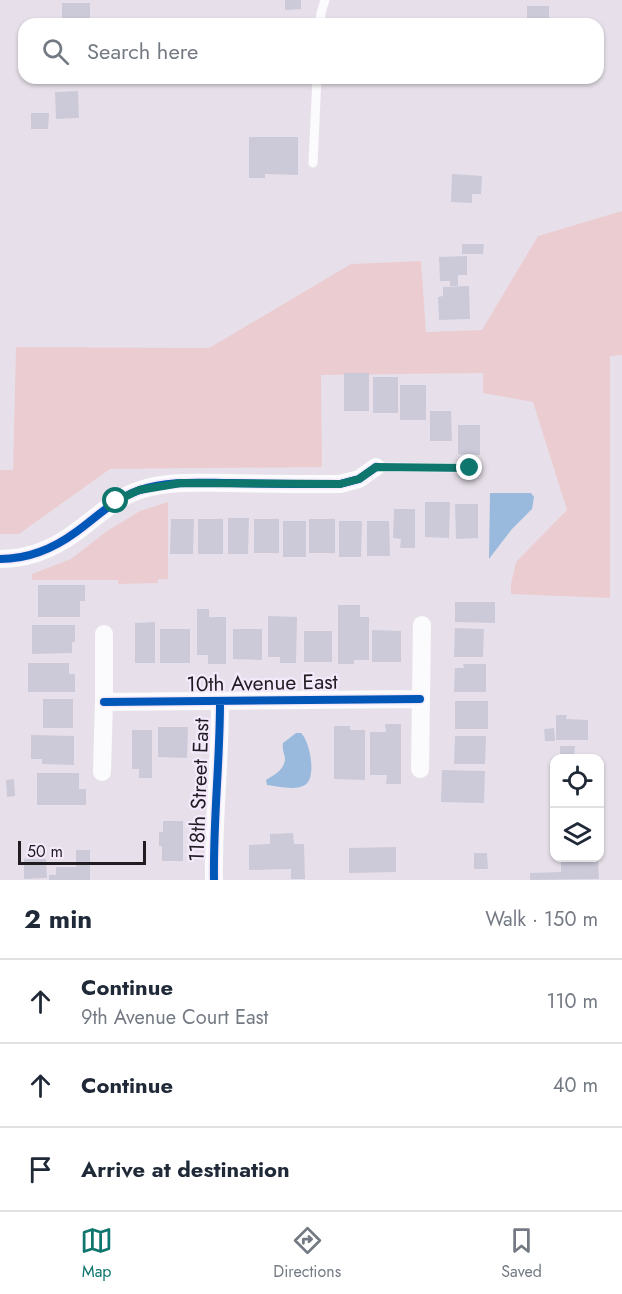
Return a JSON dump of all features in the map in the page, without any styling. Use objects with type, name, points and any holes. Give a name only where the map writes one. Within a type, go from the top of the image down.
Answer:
[{"type":"street","points":[[0,559],[14,559],[37,554],[76,532],[116,501],[139,490],[181,483],[340,484],[359,479],[376,467]]},
{"type":"street","points":[[420,769],[422,625]]},
{"type":"street","points":[[102,772],[104,634]]},
{"type":"street","name":"10th Avenue East","points":[[104,702],[420,699]]},
{"type":"street","name":"118th Street East","points":[[214,880],[213,843],[220,702]]},
{"type":"lane","points":[[321,18],[325,0]]},
{"type":"lane","points":[[313,163],[317,84]]},
{"type":"lane","points":[[376,467],[470,468]]},
{"type":"shaded area","points":[[622,211],[622,355],[610,356],[610,598],[511,594],[516,562],[567,510],[533,402],[483,393],[483,373],[321,375],[322,467],[110,469],[19,534],[0,534],[0,470],[13,470],[16,347],[209,348],[351,264],[421,261],[426,332],[482,330],[538,236]]},
{"type":"shaded area","points":[[168,502],[168,579],[158,579],[158,583],[118,584],[118,580],[32,580],[32,574],[71,559],[107,531],[140,511]]},
{"type":"water","points":[[490,493],[531,493],[534,497],[532,509],[512,529],[489,559]]},
{"type":"water","points":[[296,733],[301,733],[304,737],[309,751],[311,775],[309,781],[297,788],[267,785],[266,780],[278,772],[285,762],[283,743]]},
{"type":"building","points":[[285,0],[301,0],[301,9],[285,10]]},
{"type":"building","points":[[62,3],[90,3],[90,18],[62,18]]},
{"type":"building","points":[[527,6],[549,6],[549,18],[527,18]]},
{"type":"building","points":[[78,91],[79,118],[56,119],[55,92]]},
{"type":"building","points":[[31,113],[49,113],[48,129],[31,129]]},
{"type":"building","points":[[249,137],[298,137],[298,175],[265,174],[265,178],[249,178]]},
{"type":"building","points":[[452,174],[482,176],[481,194],[472,194],[472,203],[451,202]]},
{"type":"building","points":[[462,244],[484,244],[483,254],[462,254]]},
{"type":"building","points":[[467,256],[467,275],[458,275],[458,286],[450,286],[450,281],[440,281],[439,257]]},
{"type":"building","points":[[469,286],[470,319],[439,320],[438,297],[443,296],[443,287]]},
{"type":"building","points":[[344,373],[369,373],[369,411],[344,411]]},
{"type":"building","points":[[373,377],[398,377],[398,413],[373,413]]},
{"type":"building","points":[[400,385],[426,385],[426,420],[400,420]]},
{"type":"building","points":[[430,411],[451,411],[452,441],[430,441]]},
{"type":"building","points":[[458,425],[480,425],[480,455],[458,454]]},
{"type":"building","points":[[425,502],[450,502],[449,538],[425,537]]},
{"type":"building","points":[[455,504],[478,504],[478,538],[456,539]]},
{"type":"building","points":[[394,509],[415,509],[415,548],[400,548],[401,539],[393,538]]},
{"type":"building","points":[[228,518],[249,518],[248,554],[228,554]]},
{"type":"building","points":[[171,519],[194,519],[193,554],[170,554]]},
{"type":"building","points":[[198,519],[223,519],[223,554],[198,554]]},
{"type":"building","points":[[254,519],[279,519],[279,553],[254,553]]},
{"type":"building","points":[[309,519],[335,519],[335,553],[309,553]]},
{"type":"building","points":[[283,521],[306,521],[306,557],[283,557]]},
{"type":"building","points":[[339,521],[362,521],[361,557],[339,557]]},
{"type":"building","points":[[367,521],[389,521],[390,556],[367,556]]},
{"type":"building","points":[[38,585],[85,585],[85,601],[80,601],[80,617],[38,617]]},
{"type":"building","points":[[455,602],[495,602],[495,623],[455,622]]},
{"type":"building","points":[[338,605],[360,605],[360,617],[369,617],[369,660],[354,660],[354,664],[338,664]]},
{"type":"building","points":[[197,609],[209,609],[209,617],[226,617],[226,664],[208,664],[208,655],[197,655]]},
{"type":"building","points":[[268,616],[297,617],[296,663],[280,663],[280,657],[268,657]]},
{"type":"building","points":[[155,622],[155,663],[135,663],[135,623]]},
{"type":"building","points":[[32,625],[75,625],[75,642],[72,642],[72,653],[32,654]]},
{"type":"building","points":[[455,628],[484,629],[483,657],[454,657]]},
{"type":"building","points":[[160,629],[190,629],[190,663],[160,663]]},
{"type":"building","points":[[233,629],[262,629],[262,660],[233,659]]},
{"type":"building","points":[[372,630],[401,631],[401,662],[372,662]]},
{"type":"building","points":[[304,631],[332,631],[332,662],[304,662]]},
{"type":"building","points":[[28,663],[69,663],[69,674],[75,674],[75,692],[28,692]]},
{"type":"building","points":[[463,664],[486,664],[486,692],[454,692],[455,668],[464,668]]},
{"type":"building","points":[[43,699],[73,699],[73,728],[43,728]]},
{"type":"building","points":[[455,701],[488,701],[488,729],[455,729]]},
{"type":"building","points":[[556,715],[567,715],[566,719],[588,720],[588,740],[556,740]]},
{"type":"building","points":[[385,724],[401,724],[401,784],[386,784],[387,775],[370,775],[370,732],[386,732]]},
{"type":"building","points":[[334,726],[350,726],[350,730],[365,730],[365,780],[334,779]]},
{"type":"building","points":[[158,727],[188,727],[187,758],[158,757]]},
{"type":"building","points":[[554,728],[555,741],[545,741],[544,729]]},
{"type":"building","points":[[132,730],[152,730],[152,778],[139,778],[139,769],[132,769]]},
{"type":"building","points":[[31,735],[74,736],[74,765],[42,764],[42,759],[31,759]]},
{"type":"building","points":[[455,736],[486,736],[485,764],[454,764]]},
{"type":"building","points":[[560,746],[575,746],[574,754],[560,754]]},
{"type":"building","points":[[442,770],[485,771],[484,803],[441,802]]},
{"type":"building","points":[[37,773],[79,773],[79,789],[86,789],[86,805],[37,805]]},
{"type":"building","points":[[14,779],[15,796],[7,797],[6,780]]},
{"type":"building","points":[[163,821],[183,821],[183,861],[162,861],[159,832],[163,832]]},
{"type":"building","points":[[293,833],[294,844],[304,844],[305,879],[291,879],[291,869],[249,870],[249,845],[270,844],[270,834]]},
{"type":"building","points":[[396,847],[396,872],[349,873],[349,848]]},
{"type":"building","points":[[76,850],[90,850],[90,880],[49,880],[49,875],[56,875],[56,867],[76,867]]},
{"type":"building","points":[[474,853],[487,853],[488,869],[474,869]]},
{"type":"building","points":[[24,859],[46,859],[47,878],[24,879]]},
{"type":"building","points":[[561,862],[598,862],[599,879],[530,880],[530,873],[561,872]]},
{"type":"cycle path","points":[[0,559],[30,555],[49,548],[67,538],[122,498],[151,487],[185,483],[340,484],[359,479],[376,467]]},
{"type":"cycle path","points":[[104,702],[420,699]]},
{"type":"cycle path","points":[[214,880],[220,702]]},
{"type":"route","points":[[116,501],[139,490],[181,483],[340,484],[359,479],[376,467],[470,468]]}]
